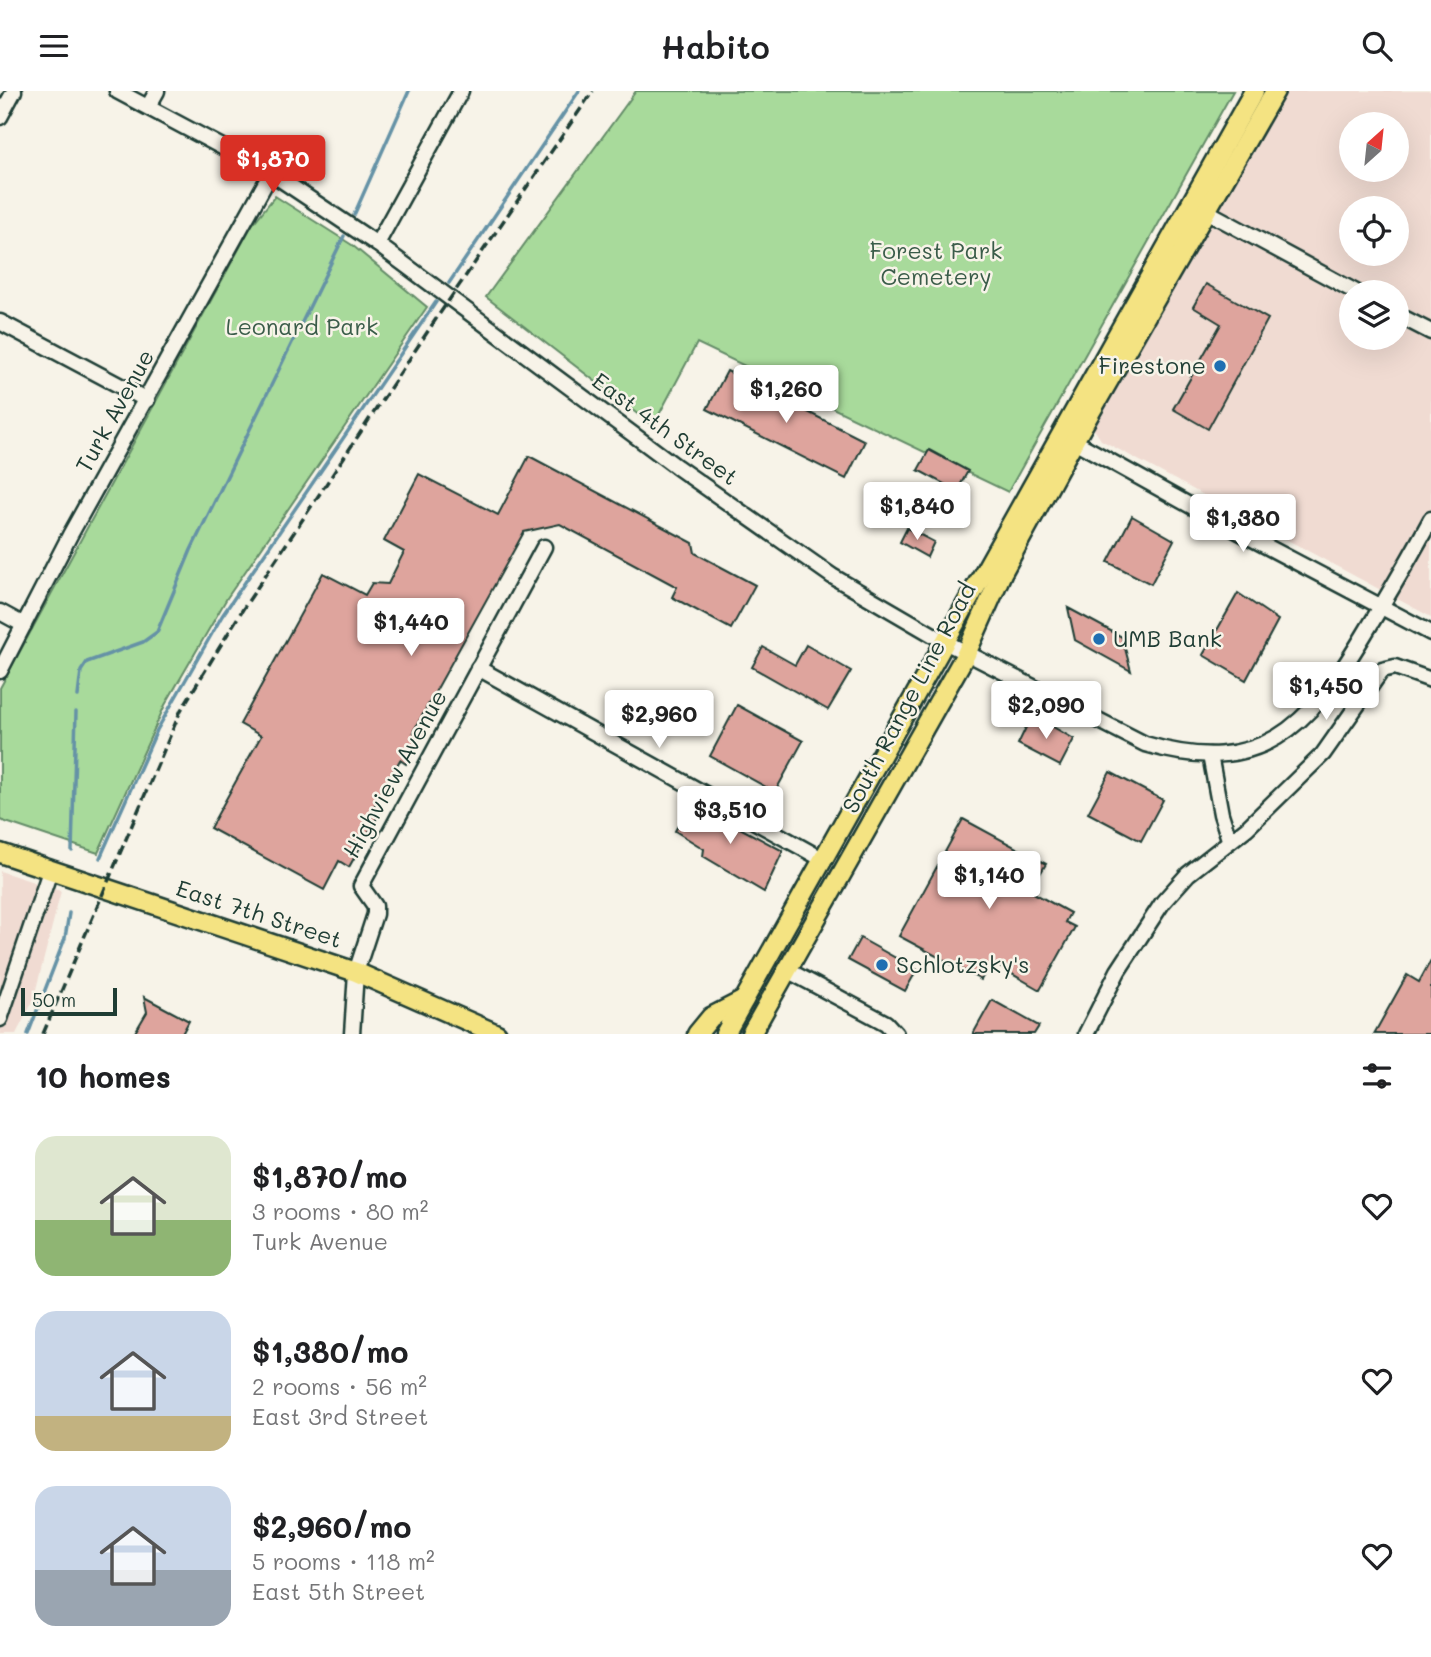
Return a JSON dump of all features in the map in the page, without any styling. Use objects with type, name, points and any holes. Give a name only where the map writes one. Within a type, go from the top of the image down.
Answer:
[{"type":"main road","name":"South Range Line Road","points":[[725,1034],[947,643],[1254,91]]},
{"type":"main road","name":"South Range Line Road","points":[[751,1034],[966,654],[1002,573],[1074,441],[1275,91]]},
{"type":"main road","name":"East 7th Street","points":[[0,853],[356,972],[497,1034]]},
{"type":"main road","points":[[697,1034],[711,1017],[744,1000]]},
{"type":"street","points":[[0,117],[15,91]]},
{"type":"street","name":"East 4th Street","points":[[117,91],[271,173],[377,244],[680,469],[853,589],[966,654],[1121,735],[1179,754],[1210,755],[1268,743],[1315,709],[1335,683],[1431,519]]},
{"type":"street","points":[[148,107],[157,91]]},
{"type":"street","points":[[377,244],[461,91]]},
{"type":"street","name":"Turk Avenue","points":[[0,671],[271,173]]},
{"type":"street","points":[[1206,211],[1339,283]]},
{"type":"street","points":[[1409,321],[1431,332]]},
{"type":"street","points":[[0,322],[147,400]]},
{"type":"street","points":[[1074,441],[1431,633]]},
{"type":"street","name":"Highview Avenue","points":[[352,1034],[356,972],[375,914],[375,906],[361,886],[544,547]]},
{"type":"street","points":[[0,612],[24,625]]},
{"type":"street","points":[[1086,1034],[1118,971],[1163,902],[1188,874],[1229,839],[1247,828],[1323,754],[1382,670],[1395,667],[1431,680]]},
{"type":"street","points":[[478,668],[824,860]]},
{"type":"street","points":[[1210,755],[1221,814],[1229,839]]},
{"type":"street","points":[[0,1019],[50,871]]},
{"type":"street","points":[[787,970],[886,1023],[896,1034]]},
{"type":"shaded area","points":[[1286,91],[1431,91],[1431,617],[1101,440],[1094,429],[1097,416],[1264,118]]},
{"type":"shaded area","points":[[0,871],[61,891],[33,1001],[16,1034],[0,1034]]},
{"type":"green space","name":"Forest Park Cemetery","points":[[636,91],[1233,91],[1008,492],[697,343],[653,426],[486,297]]},
{"type":"green space","name":"Leonard Park","points":[[275,196],[352,245],[427,307],[227,598],[165,705],[98,853],[0,820],[0,688],[252,225]]},
{"type":"building","name":"Firestone","points":[[1206,284],[1268,319],[1208,429],[1173,409],[1221,324],[1193,307]]},
{"type":"building","points":[[727,371],[865,441],[846,479],[707,409]]},
{"type":"building","points":[[929,450],[968,471],[957,491],[918,470]]},
{"type":"building","points":[[529,456],[693,543],[695,553],[755,585],[731,629],[672,597],[677,587],[560,524],[524,532],[413,732],[421,736],[406,764],[400,760],[372,810],[379,814],[349,867],[339,861],[324,890],[210,828],[261,736],[240,724],[323,573],[365,595],[372,583],[388,584],[404,552],[384,541],[419,474],[498,515]]},
{"type":"building","points":[[1132,516],[1174,540],[1151,584],[1108,562]]},
{"type":"building","points":[[907,528],[934,542],[927,557],[900,542]]},
{"type":"building","points":[[1238,593],[1278,620],[1246,680],[1203,655]]},
{"type":"building","name":"UMB Bank","points":[[1068,608],[1122,637],[1131,671],[1075,640]]},
{"type":"building","points":[[806,645],[851,671],[828,710],[752,667],[763,647],[795,665]]},
{"type":"building","points":[[737,705],[803,741],[775,792],[710,756]]},
{"type":"building","points":[[1032,715],[1074,739],[1060,766],[1018,744]]},
{"type":"building","points":[[1110,772],[1163,800],[1141,841],[1088,813]]},
{"type":"building","points":[[691,802],[783,851],[764,892],[703,856],[704,849],[675,831]]},
{"type":"building","points":[[963,819],[1046,864],[1030,891],[1070,913],[1065,922],[1075,927],[1040,990],[991,962],[981,980],[899,936]]},
{"type":"building","name":"Schlotzsky's","points":[[860,938],[917,970],[905,991],[848,960]]},
{"type":"building","points":[[1431,960],[1431,1034],[1374,1034],[1407,975],[1419,982]]},
{"type":"building","points":[[144,997],[189,1021],[182,1034],[134,1034],[147,1012]]},
{"type":"building","points":[[992,1000],[1039,1026],[1034,1034],[973,1034]]},
{"type":"waterway","points":[[354,215],[409,91]]},
{"type":"waterway","points":[[449,283],[579,91]]},
{"type":"waterway","points":[[78,696],[81,671],[87,662],[143,642],[157,632],[191,550],[344,236]]},
{"type":"waterway","points":[[100,858],[157,730],[222,616],[436,302]]},
{"type":"waterway","points":[[72,851],[76,712]]},
{"type":"waterway","points":[[28,1034],[65,938],[69,913]]},
{"type":"railway","points":[[43,1034],[181,710],[243,609],[436,319],[593,91]]},
{"type":"place","name":"Firestone","points":[[1220,366]]},
{"type":"place","name":"UMB Bank","points":[[1099,639]]},
{"type":"place","name":"Schlotzsky's","points":[[882,965]]}]
